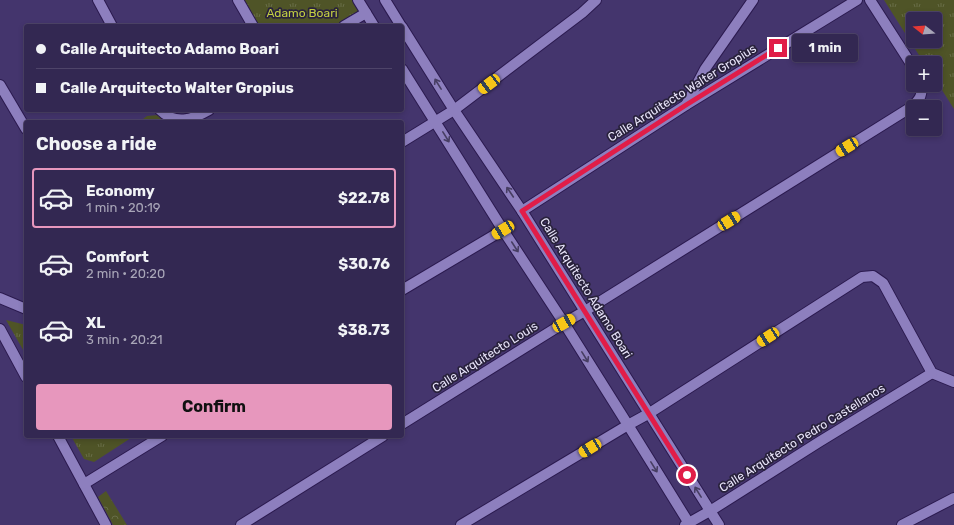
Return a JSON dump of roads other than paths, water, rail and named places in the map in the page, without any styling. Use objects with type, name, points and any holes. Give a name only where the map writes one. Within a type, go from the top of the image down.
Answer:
[{"type":"street","points":[[98,0],[111,24]]},
{"type":"street","points":[[238,0],[251,24]]},
{"type":"street","points":[[358,0],[373,24]]},
{"type":"street","points":[[404,141],[454,110],[582,13],[596,0]]},
{"type":"street","points":[[686,105],[705,69],[753,0]]},
{"type":"street","name":"Calle Arquitecto Walter Gropius","points":[[522,211],[686,105],[857,0]]},
{"type":"street","points":[[870,0],[906,56]]},
{"type":"street","name":"Calle Arquitecto Adamo Boari","points":[[387,1],[400,24]]},
{"type":"street","points":[[347,24],[366,13]]},
{"type":"street","name":"Calle Arquitecto Adamo Boari","points":[[404,30],[454,110],[522,211],[719,525]]},
{"type":"street","points":[[404,72],[503,230],[564,323],[688,524]]},
{"type":"street","points":[[0,85],[24,126]]},
{"type":"street","name":"Calle Arquitecto Louis","points":[[404,423],[913,106],[920,98],[921,92]]},
{"type":"street","points":[[163,112],[171,118],[179,120],[191,119],[205,112]]},
{"type":"street","points":[[404,289],[503,230]]},
{"type":"street","points":[[461,525],[648,414],[862,277],[873,276],[883,283],[932,373],[954,382]]},
{"type":"street","points":[[0,298],[24,308]]},
{"type":"street","points":[[0,329],[24,373]]},
{"type":"street","name":"Calle Arquitecto Pedro Castellanos","points":[[688,524],[932,373]]},
{"type":"street","points":[[59,438],[106,525]]},
{"type":"street","points":[[84,484],[159,438]]},
{"type":"street","points":[[241,525],[380,438]]},
{"type":"street","points":[[902,525],[954,498]]},
{"type":"park label","name":"Adamo Boari","points":[[302,13]]}]
